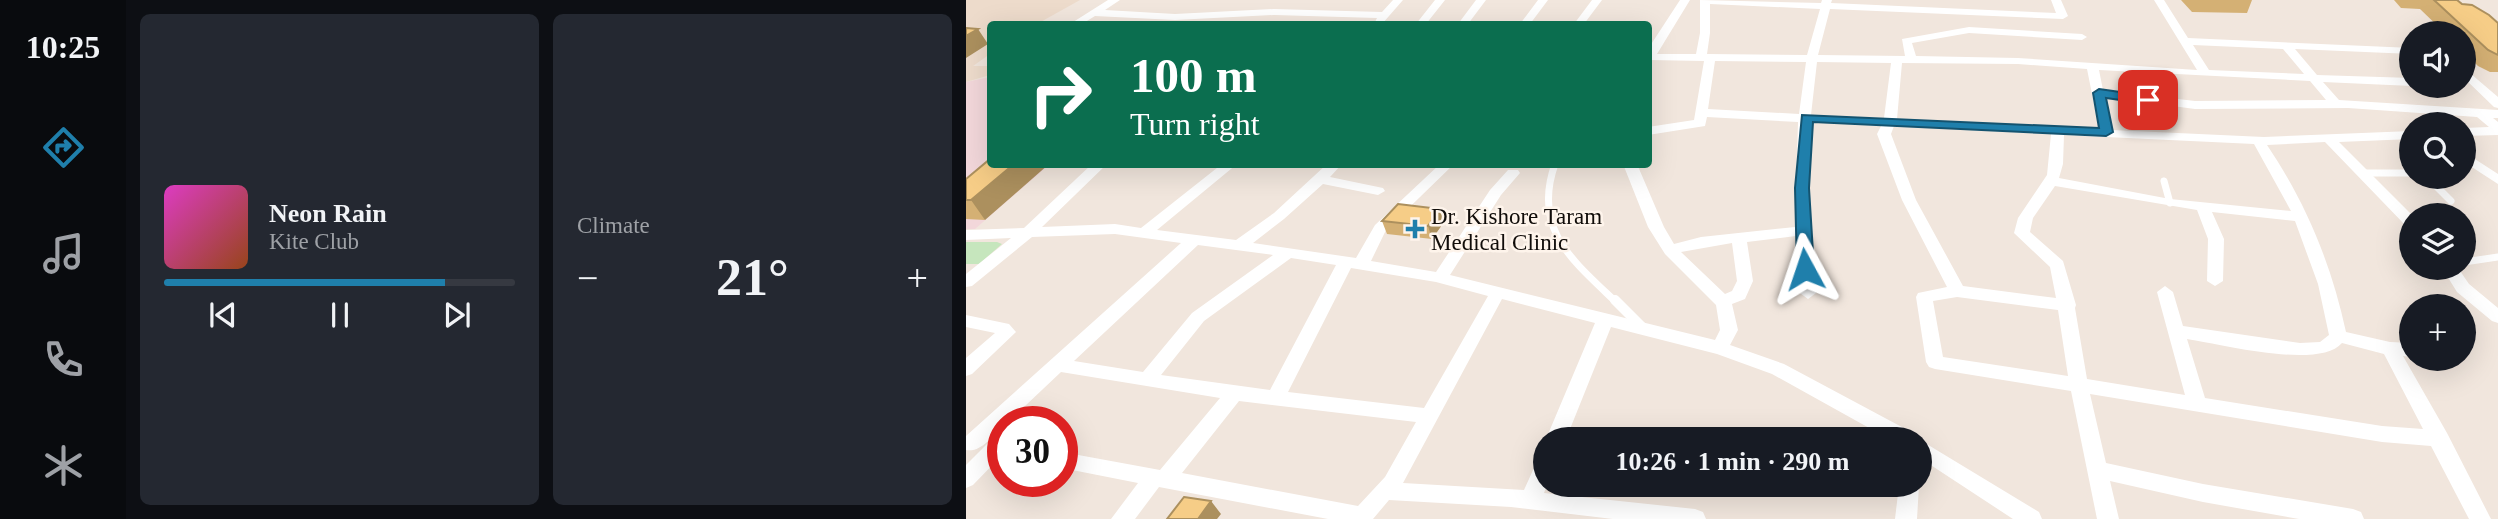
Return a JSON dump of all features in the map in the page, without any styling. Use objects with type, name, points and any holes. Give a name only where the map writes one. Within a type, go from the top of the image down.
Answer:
[{"type":"street","points":[[1080,21],[1115,0]]},
{"type":"street","points":[[1379,21],[1398,0]]},
{"type":"street","points":[[1423,21],[1440,0]]},
{"type":"street","points":[[1464,21],[1481,0]]},
{"type":"street","points":[[1527,21],[1543,0]]},
{"type":"street","points":[[1581,21],[1597,0]]},
{"type":"street","points":[[1652,52],[1685,0]]},
{"type":"street","points":[[1652,131],[1700,123],[1706,57],[1705,1],[1827,2],[2063,16],[2056,0]]},
{"type":"street","points":[[2159,0],[2205,73]]},
{"type":"street","points":[[1808,293],[1802,231],[1806,118],[1812,58],[1827,2]]},
{"type":"street","points":[[1094,13],[1165,17],[1283,12],[1385,15]]},
{"type":"street","points":[[1270,21],[1283,12]]},
{"type":"street","points":[[1159,21],[1165,17]]},
{"type":"street","points":[[1911,60],[1906,41],[1952,31],[2081,37]]},
{"type":"street","points":[[2186,41],[2399,50]]},
{"type":"street","points":[[2286,45],[2335,104]]},
{"type":"street","points":[[1652,57],[1911,60],[2399,81]]},
{"type":"street","points":[[1897,60],[1890,121],[1884,134],[1892,149],[1901,183],[1950,270],[1958,291]]},
{"type":"street","points":[[2092,66],[2106,132]]},
{"type":"street","points":[[2476,82],[2498,104]]},
{"type":"street","points":[[2476,86],[2480,86]]},
{"type":"street","points":[[2099,93],[2195,105],[2335,104],[2498,114]]},
{"type":"street","points":[[1703,113],[2258,141],[2399,136]]},
{"type":"street","points":[[2480,113],[2498,129]]},
{"type":"street","points":[[2476,131],[2498,129]]},
{"type":"street","points":[[2058,130],[2057,165],[2051,181],[2022,223],[2022,233],[2057,265],[2068,305],[2078,383],[2108,519]]},
{"type":"street","points":[[2329,139],[2399,210]]},
{"type":"street","points":[[2176,331],[2300,350],[2319,350],[2333,345],[2338,336],[2329,286],[2293,194],[2258,141]]},
{"type":"street","points":[[2476,164],[2498,180]]},
{"type":"street","points":[[966,282],[1025,235],[1097,168]]},
{"type":"street","points":[[1144,233],[1226,168]]},
{"type":"street","points":[[1240,245],[1332,168]]},
{"type":"street","points":[[1275,398],[1353,263],[1380,228],[1444,168]]},
{"type":"street","points":[[1632,168],[1656,227],[1670,250],[1723,301],[1729,331],[1720,348]]},
{"type":"street","points":[[1440,278],[1495,193],[1513,173]]},
{"type":"street","points":[[1320,179],[1378,191]]},
{"type":"street","points":[[2051,181],[2170,203],[2302,217]]},
{"type":"street","points":[[2203,207],[2216,239],[2215,281]]},
{"type":"street","points":[[966,236],[1115,229],[1289,252],[1440,278],[1720,348],[1778,369],[1884,427]]},
{"type":"street","points":[[1670,250],[1739,237],[1802,231]]},
{"type":"street","points":[[1723,301],[1739,295],[1745,281],[1739,237]]},
{"type":"street","points":[[968,443],[1059,365],[1195,239]]},
{"type":"street","points":[[1147,380],[1198,317],[1289,252]]},
{"type":"street","points":[[2457,280],[2463,288],[2498,317]]},
{"type":"street","points":[[2068,305],[1968,295],[1958,291],[1924,297],[1935,362],[2382,434],[2440,439]]},
{"type":"street","points":[[1078,463],[1361,517],[1385,491],[1498,292]]},
{"type":"street","points":[[2165,292],[2197,404]]},
{"type":"street","points":[[1561,427],[1606,318]]},
{"type":"street","points":[[966,321],[1003,328],[1007,332],[966,369]]},
{"type":"street","points":[[2338,336],[2399,349]]},
{"type":"street","points":[[2390,349],[2480,519]]},
{"type":"street","points":[[1059,365],[1235,393],[1429,416]]},
{"type":"street","points":[[1122,519],[1235,393]]},
{"type":"street","points":[[968,443],[987,446]]},
{"type":"street","points":[[1932,456],[2031,519]]},
{"type":"street","points":[[966,479],[987,460]]},
{"type":"street","points":[[2096,469],[2203,493],[2353,519]]},
{"type":"street","points":[[1385,491],[1530,500],[1597,514],[1695,519]]},
{"type":"street","points":[[1530,500],[1533,493]]},
{"type":"street","points":[[1906,519],[1908,497]]},
{"type":"lane","points":[[1554,168],[1547,190],[1548,217],[1570,253],[1642,327]]},
{"type":"lane","points":[[2363,173],[2399,173]]},
{"type":"lane","points":[[2164,181],[2170,203]]},
{"type":"lane","points":[[2439,189],[2451,201]]},
{"type":"lane","points":[[2476,260],[2498,257]]},
{"type":"shaded area","points":[[966,0],[1080,0],[1042,21],[987,21],[987,56],[973,66],[987,66],[987,76],[966,82]]},
{"type":"shaded area","points":[[987,78],[987,168],[1046,168],[975,229],[966,229],[966,82]]},
{"type":"green space","points":[[966,242],[1002,244],[979,264],[966,264]]},
{"type":"building","points":[[2434,0],[2457,0],[2489,15],[2498,23],[2498,55],[2476,39],[2476,21],[2457,21]]},
{"type":"building","points":[[966,28],[978,29],[966,36]]},
{"type":"building","points":[[987,162],[987,168],[1009,168],[971,200],[966,200],[966,179]]},
{"type":"building","points":[[1398,204],[1440,209],[1428,226],[1382,221]]},
{"type":"building","points":[[1184,497],[1211,501],[1198,519],[1167,519]]},
{"type":"place","name":"Dr. Kishore Taram Medical Clinic","points":[[1415,229]]},
{"type":"route","points":[[1805,269],[1802,245],[1802,188],[1806,118],[2106,132],[2099,106],[2099,93],[2148,100]]}]
